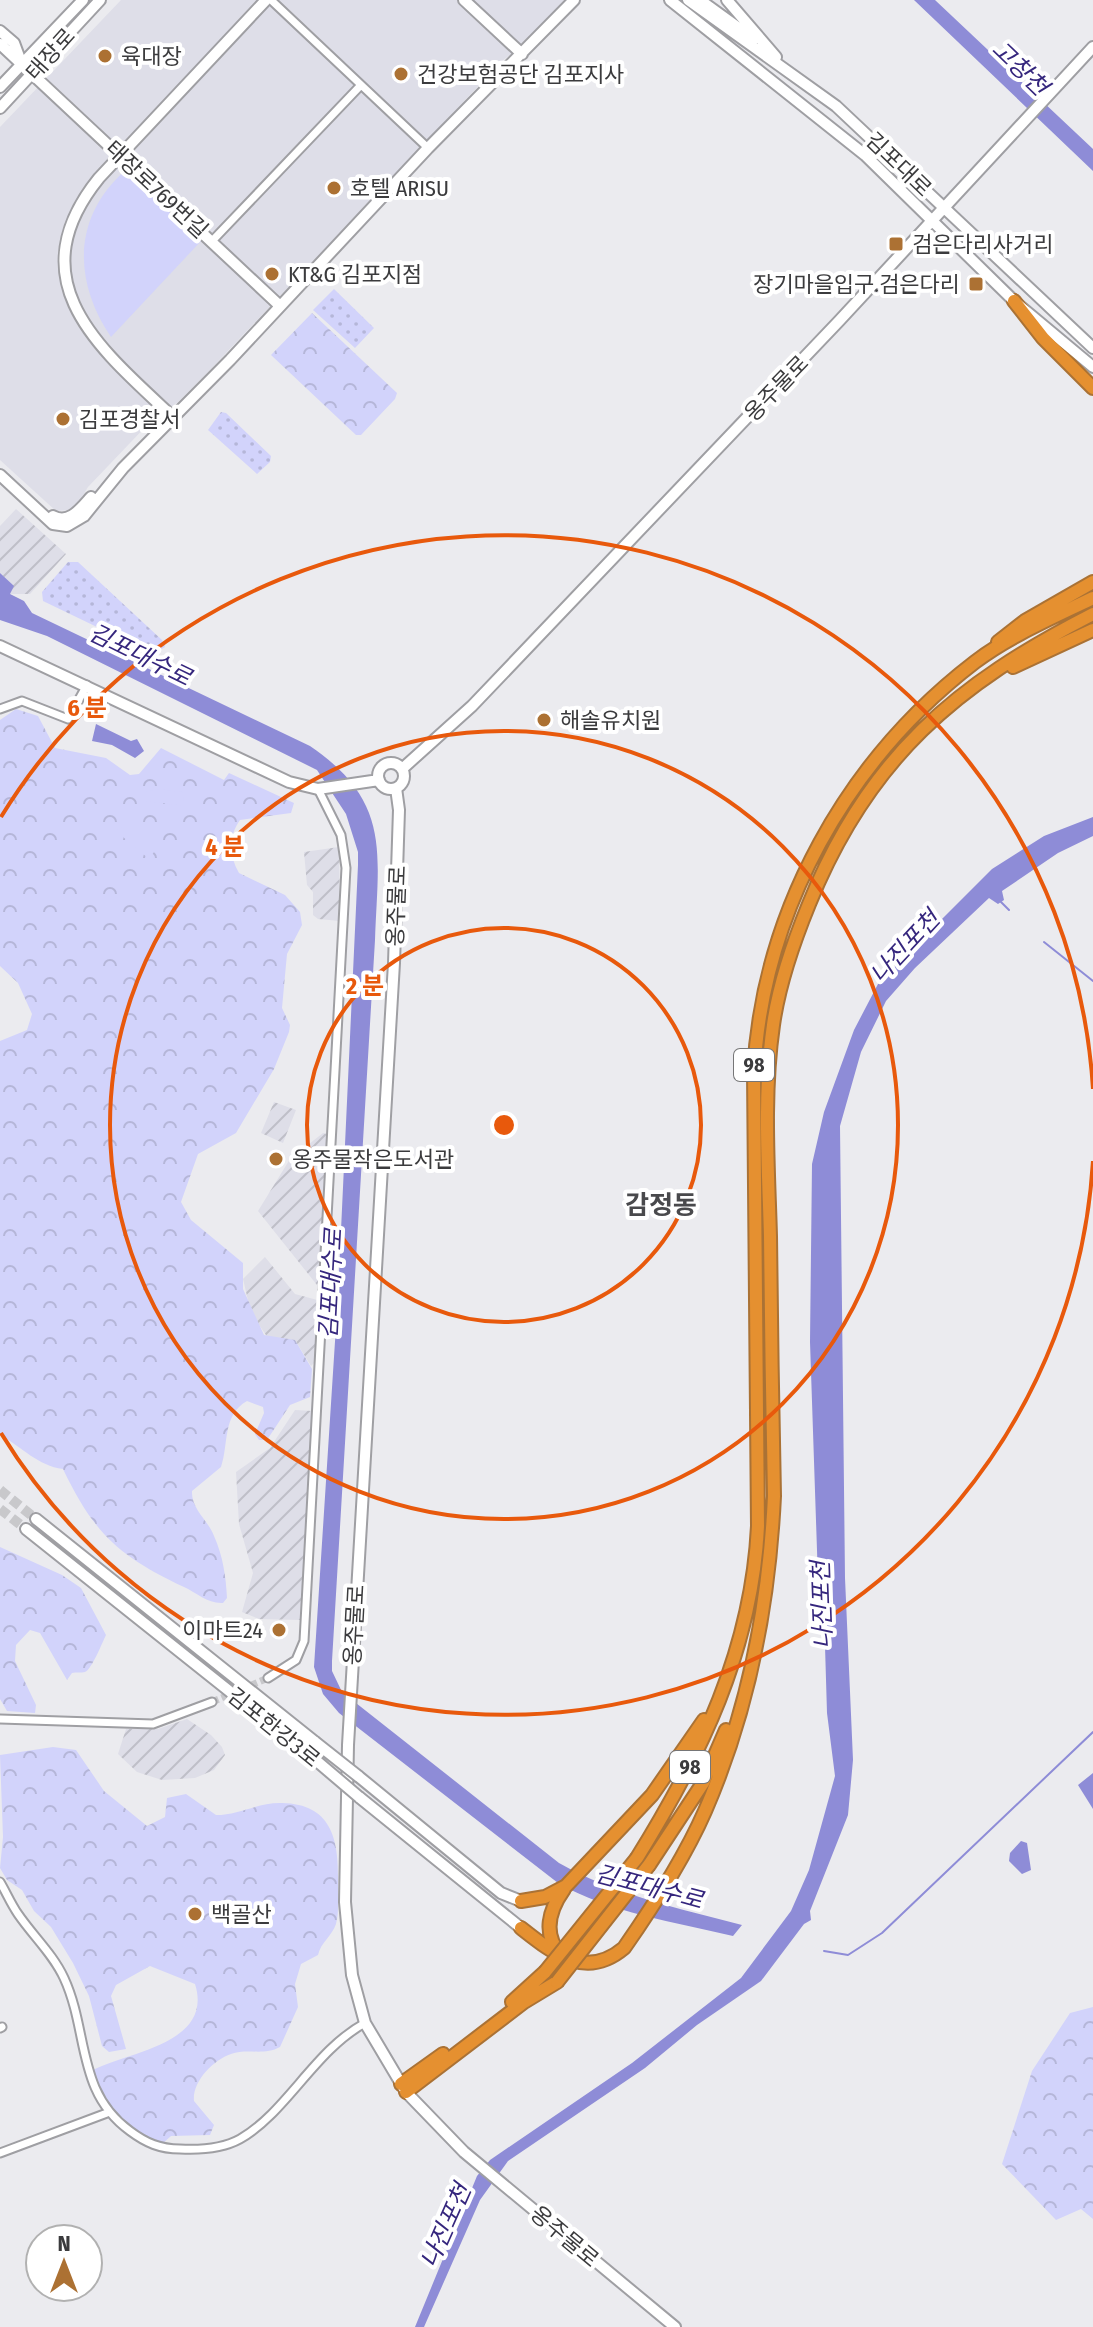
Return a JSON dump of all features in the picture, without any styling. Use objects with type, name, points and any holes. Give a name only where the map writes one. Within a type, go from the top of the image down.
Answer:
[{"type":"highway","points":[[1014,301],[1043,338],[1093,388]]},
{"type":"highway","points":[[1043,338],[1093,379]]},
{"type":"highway","points":[[978,660],[1025,621],[1093,582]]},
{"type":"highway","name":"98","points":[[403,2088],[545,1972],[643,1862],[692,1763],[730,1669],[748,1610],[756,1557],[752,1118],[758,1022],[769,972],[800,885],[837,810],[897,731],[978,660],[1093,598]]},
{"type":"highway","name":"98","points":[[403,2088],[557,1982],[703,1783],[744,1687],[766,1603],[774,1496],[768,1100],[777,1001],[806,911],[854,811],[884,769],[914,736],[978,684],[1035,645],[1093,614]]},
{"type":"highway","points":[[978,684],[1093,630]]},
{"type":"highway","points":[[566,1960],[550,1935],[550,1914],[566,1886],[673,1769],[698,1731],[730,1669]]},
{"type":"highway","points":[[521,1928],[566,1960],[602,1962],[624,1948],[674,1869],[715,1784],[744,1687]]},
{"type":"highway","points":[[521,1901],[545,1897],[566,1886]]},
{"type":"street","name":"태장로","points":[[0,87],[83,0]]},
{"type":"street","name":"태장로","points":[[0,108],[100,0]]},
{"type":"street","points":[[173,417],[90,336],[77,312],[68,284],[66,259],[71,225],[86,195],[120,155],[269,0],[428,148]]},
{"type":"street","points":[[464,0],[522,54]]},
{"type":"street","points":[[0,467],[59,519],[78,512],[574,0]]},
{"type":"street","name":"김포대로","points":[[659,0],[711,34]]},
{"type":"street","name":"김포대로","points":[[670,0],[855,146],[1014,301],[1093,367]]},
{"type":"street","name":"김포대로","points":[[688,0],[798,77],[899,162],[943,208],[1093,348]]},
{"type":"street","points":[[700,0],[765,47],[798,77]]},
{"type":"street","points":[[727,0],[765,47]]},
{"type":"street","points":[[0,31],[14,43],[22,64]]},
{"type":"street","points":[[0,44],[22,64]]},
{"type":"street","name":"옹주물로","points":[[402,769],[472,706],[1093,47]]},
{"type":"street","name":"태장로769번길","points":[[22,64],[279,305]]},
{"type":"street","points":[[213,240],[361,85]]},
{"type":"street","points":[[0,475],[53,524],[67,526],[84,516],[119,472]]},
{"type":"street","points":[[0,646],[87,685],[260,771],[318,789],[379,780]]},
{"type":"street","points":[[0,709],[22,701],[68,719],[87,685]]},
{"type":"street","points":[[395,763],[402,769],[404,779],[396,788],[388,788],[379,780],[379,772],[387,764],[395,763]]},
{"type":"street","name":"옹주물로","points":[[396,788],[399,810],[393,976],[348,1732],[345,1902],[352,1975],[365,2023],[403,2088],[464,2152],[675,2327]]},
{"type":"street","points":[[268,1678],[296,1660],[304,1641],[343,968],[345,846],[318,789]]},
{"type":"street","name":"김포한강3로","points":[[36,1519],[501,1893],[521,1901]]},
{"type":"street","name":"김포한강3로","points":[[26,1529],[521,1928]]},
{"type":"street","points":[[3,1718],[66,1724],[106,1721],[153,1724],[212,1702]]},
{"type":"street","points":[[0,1882],[18,1915],[35,1932],[63,1975],[73,1999],[87,2063],[107,2113],[139,2138],[163,2149],[208,2148],[233,2142],[249,2133],[347,2034],[365,2023]]},
{"type":"street","points":[[0,2153],[107,2113]]},
{"type":"shaded area","points":[[121,0],[569,0],[530,40],[502,61],[210,370],[178,402],[151,421],[88,487],[77,505],[70,510],[56,511],[0,460],[0,127]]},
{"type":"shaded area","points":[[16,509],[66,554],[30,594],[10,594],[13,586],[0,573],[0,526]]},
{"type":"shaded area","points":[[339,847],[340,921],[318,919],[313,915],[313,892],[307,885],[304,852]]},
{"type":"shaded area","points":[[274,1102],[296,1110],[283,1143],[261,1133]]},
{"type":"shaded area","points":[[323,1133],[327,1134],[327,1150],[322,1274],[317,1285],[258,1211],[290,1159]]},
{"type":"shaded area","points":[[265,1257],[295,1294],[321,1301],[317,1360],[311,1366],[295,1340],[268,1338],[251,1313],[243,1279]]},
{"type":"shaded area","points":[[295,1410],[313,1411],[300,1620],[259,1619],[242,1612],[253,1573],[239,1524],[236,1472],[270,1448]]},
{"type":"shaded area","points":[[187,1719],[211,1735],[222,1747],[225,1755],[214,1770],[195,1778],[162,1780],[137,1772],[118,1754],[126,1729],[158,1729]]},
{"type":"green space","points":[[127,169],[202,240],[111,337],[90,294],[84,250],[96,207],[109,187]]},
{"type":"green space","points":[[334,289],[374,328],[355,348],[313,310]]},
{"type":"green space","points":[[312,313],[397,393],[361,435],[356,435],[271,355]]},
{"type":"green space","points":[[221,412],[226,413],[271,456],[270,462],[257,474],[208,430]]},
{"type":"green space","points":[[68,562],[78,562],[162,640],[165,647],[153,654],[43,601],[42,592]]},
{"type":"green space","points":[[16,709],[38,716],[55,748],[106,758],[130,775],[139,774],[161,748],[224,780],[229,773],[294,803],[291,813],[240,820],[231,846],[239,873],[285,895],[300,912],[302,925],[287,954],[282,1008],[290,1025],[289,1032],[274,1069],[236,1133],[198,1154],[181,1202],[191,1220],[243,1263],[243,1289],[264,1335],[295,1340],[312,1369],[310,1397],[290,1405],[267,1440],[259,1440],[255,1434],[264,1413],[263,1407],[247,1401],[239,1407],[230,1422],[221,1467],[192,1491],[194,1503],[220,1551],[227,1590],[223,1603],[203,1598],[126,1554],[86,1511],[63,1469],[38,1460],[0,1435],[0,1041],[27,1030],[32,1014],[18,983],[0,966],[0,720]]},
{"type":"green space","points":[[156,789],[182,792],[185,806],[146,801],[146,792]]},
{"type":"green space","points":[[124,826],[149,841],[154,852],[149,859],[116,831]]},
{"type":"green space","points":[[0,1547],[62,1575],[81,1588],[106,1635],[88,1670],[72,1673],[67,1680],[40,1633],[30,1630],[16,1645],[15,1661],[36,1705],[35,1713],[7,1711],[0,1699]]},
{"type":"green space","points":[[53,1747],[76,1750],[104,1791],[147,1826],[165,1817],[167,1798],[186,1794],[216,1815],[274,1803],[300,1805],[324,1819],[331,1830],[337,1857],[336,1924],[318,1955],[301,1964],[295,1984],[298,2007],[280,2047],[231,2054],[211,2066],[200,2079],[194,2101],[214,2125],[210,2135],[171,2136],[162,2144],[138,2132],[110,2106],[93,2070],[164,2043],[180,2033],[192,2020],[197,2004],[195,1984],[150,1966],[116,1985],[111,1996],[126,2049],[109,2052],[102,2046],[89,1996],[73,1963],[51,1927],[34,1911],[22,1890],[7,1880],[0,1868],[3,1837],[0,1755]]},
{"type":"green space","points":[[1093,2007],[1093,2219],[1081,2209],[1056,2220],[1002,2164],[1032,2071],[1070,2013]]},
{"type":"water","points":[[914,0],[935,0],[1093,149],[1093,171]]},
{"type":"water","points":[[0,573],[14,586],[10,594],[24,601],[32,613],[310,746],[355,788],[367,809],[374,831],[378,881],[332,1661],[332,1671],[342,1692],[559,1863],[625,1892],[742,1925],[733,1936],[621,1909],[558,1883],[339,1713],[323,1694],[314,1667],[338,1295],[358,852],[346,814],[317,770],[47,636],[0,620]]},
{"type":"water","points":[[96,724],[131,741],[137,739],[144,751],[135,758],[112,745],[92,741]]},
{"type":"water","name":"나진포천","points":[[1093,817],[1093,836],[1058,853],[1002,891],[1004,900],[998,904],[989,898],[915,968],[886,1001],[861,1052],[840,1126],[845,1578],[853,1760],[848,1815],[810,1911],[811,1920],[804,1924],[761,1981],[697,2025],[645,2068],[508,2161],[480,2200],[424,2327],[415,2327],[477,2176],[490,2160],[632,2063],[741,1978],[791,1911],[809,1870],[835,1776],[827,1713],[825,1646],[818,1580],[810,1342],[812,1164],[824,1112],[854,1030],[878,984],[916,945],[914,939],[917,936],[923,938],[992,869],[1044,836]]},
{"type":"water","points":[[1093,1773],[1093,1809],[1078,1785]]},
{"type":"water","points":[[1021,1841],[1027,1843],[1031,1870],[1022,1874],[1009,1861],[1010,1853]]},
{"type":"waterway","points":[[1001,902],[1009,910]]},
{"type":"waterway","points":[[1044,942],[1093,981]]},
{"type":"waterway","name":"김포대수로","points":[[824,1951],[848,1955],[882,1933],[1093,1732]]},
{"type":"tunnel","points":[[0,1490],[36,1519]]},
{"type":"tunnel","points":[[0,1509],[26,1529]]},
{"type":"tunnel","points":[[212,1702],[268,1678]]},
{"type":"place","name":"육대장","points":[[105,56]]},
{"type":"place","name":"건강보험공단 김포지사","points":[[401,74]]},
{"type":"place","name":"호텔 ARISU","points":[[334,188]]},
{"type":"place","name":"검은다리사거리","points":[[896,244]]},
{"type":"place","name":"KT&G 김포지점","points":[[272,274]]},
{"type":"place","name":"장기마을입구.검은다리","points":[[976,284]]},
{"type":"place","name":"김포경찰서","points":[[63,419]]},
{"type":"place","name":"해솔유치원","points":[[544,720]]},
{"type":"place","name":"옹주물작은도서관","points":[[276,1159]]},
{"type":"place","name":"이마트24","points":[[279,1630]]},
{"type":"place","name":"백골산","points":[[195,1914]]},
{"type":"district","name":"감정동","points":[[661,1205]]},
{"type":"water label","name":"고창천","points":[[1020,68]]}]
